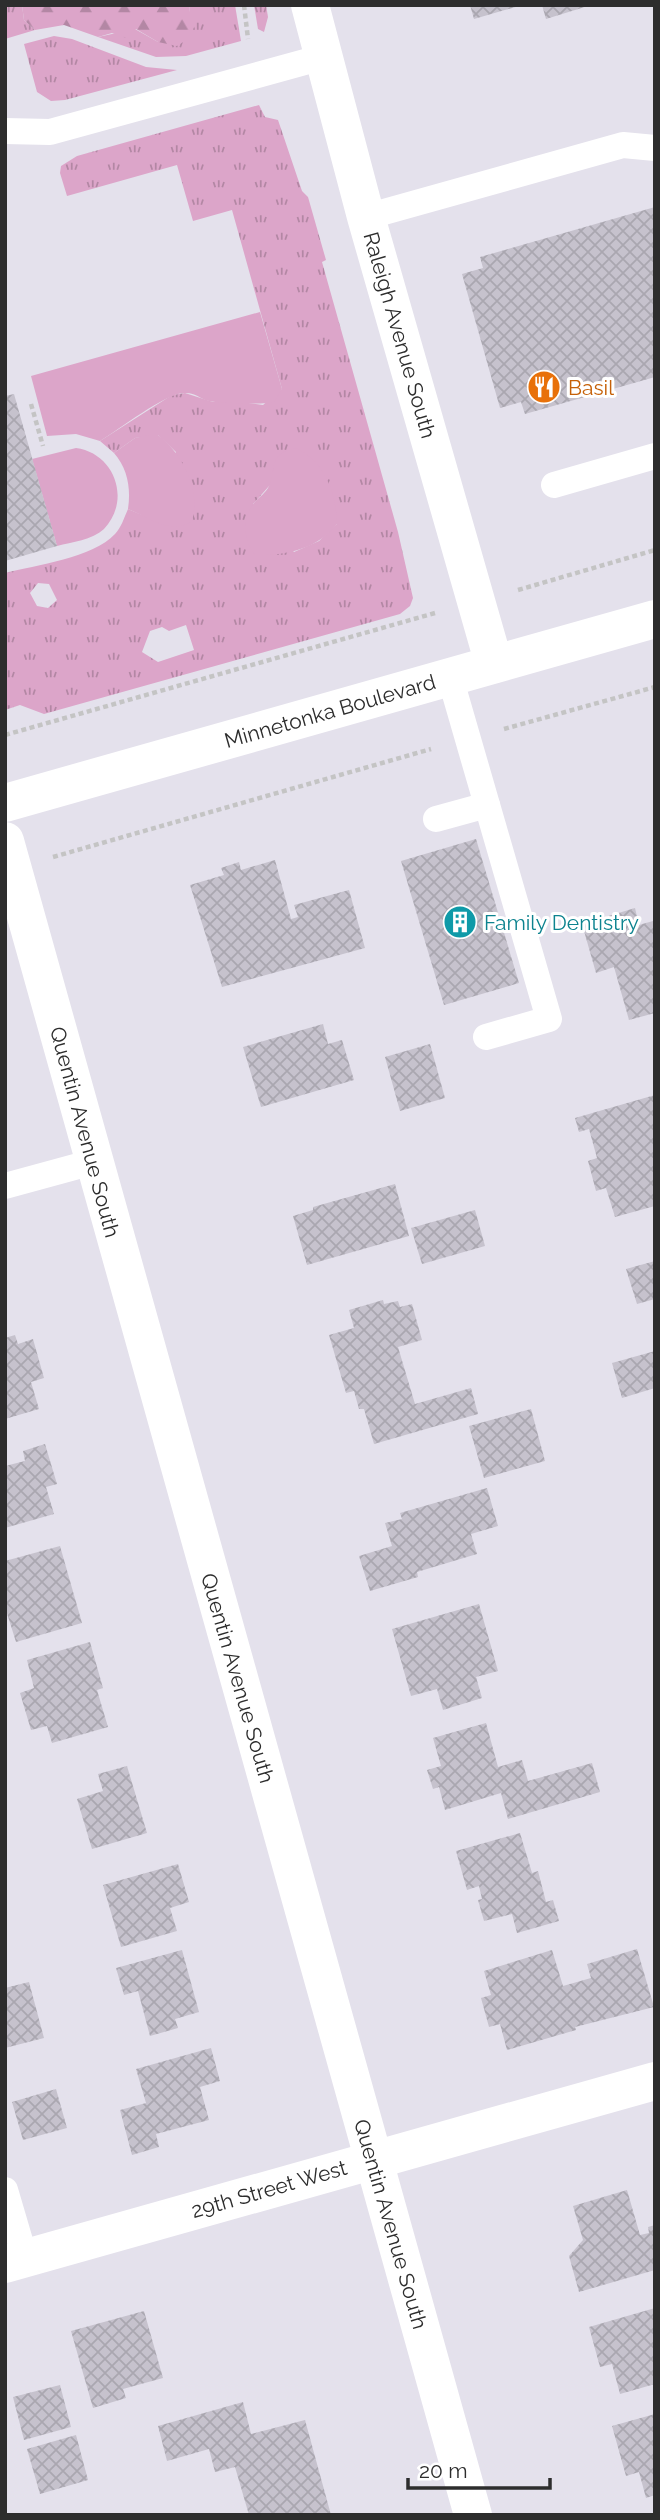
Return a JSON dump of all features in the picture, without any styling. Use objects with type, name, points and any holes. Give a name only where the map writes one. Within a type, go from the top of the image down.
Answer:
[{"type":"street","name":"Raleigh Avenue South","points":[[310,5],[366,217],[494,664]]},
{"type":"street","name":"Minnetonka Boulevard","points":[[5,803],[655,619]]},
{"type":"street","name":"Quentin Avenue South","points":[[9,854],[473,2515]]},
{"type":"street","name":"29th Street West","points":[[15,2261],[655,2081]]},
{"type":"lane","points":[[5,131],[50,132],[323,57]]},
{"type":"lane","points":[[366,217],[623,145],[655,148]]},
{"type":"lane","points":[[554,485],[655,456]]},
{"type":"lane","points":[[450,677],[548,1019],[486,1037]]},
{"type":"lane","points":[[436,819],[487,805]]},
{"type":"lane","points":[[5,1186],[93,1162]]},
{"type":"lane","points":[[5,2189],[15,2261]]},
{"type":"path","points":[[244,5],[248,40]]},
{"type":"path","points":[[31,404],[43,446]]},
{"type":"path","points":[[5,735],[655,550]]},
{"type":"path","points":[[9,854],[468,739],[655,687]]},
{"type":"green space","points":[[5,5],[22,5],[24,20],[35,30],[5,39]]},
{"type":"green space","points":[[22,5],[190,5],[189,13],[196,23],[189,38],[177,46],[158,42],[136,29],[126,38],[112,33],[98,37],[64,25],[35,30],[24,20]]},
{"type":"green space","points":[[190,5],[235,5],[241,41],[186,56],[156,57],[98,37],[135,29],[158,42],[189,12]]},
{"type":"green space","points":[[254,5],[266,5],[268,17],[264,32],[258,29]]},
{"type":"green space","points":[[54,36],[72,39],[146,67],[177,70],[65,100],[51,101],[37,92],[24,44]]},
{"type":"green space","points":[[259,105],[265,117],[278,120],[302,191],[308,197],[326,260],[322,262],[398,532],[413,598],[410,606],[400,614],[44,714],[20,705],[5,710],[5,573],[63,560],[105,542],[119,529],[128,509],[142,515],[176,452],[158,435],[135,438],[114,453],[100,441],[172,395],[185,393],[213,402],[234,401],[263,405],[282,389],[232,210],[193,221],[177,165],[67,196],[60,173],[61,166],[77,156]],"holes":[[[270,485],[337,524],[319,541],[294,552],[253,504]],[[38,583],[49,584],[57,600],[48,608],[37,606],[30,593]],[[186,625],[194,650],[158,662],[142,652],[150,631],[162,627],[169,631]]]},
{"type":"green space","points":[[260,312],[282,389],[274,402],[214,402],[184,393],[154,405],[100,441],[76,434],[47,436],[31,376]]},
{"type":"green space","points":[[158,435],[167,443],[188,474],[194,509],[192,521],[184,525],[176,527],[160,524],[128,509],[127,480],[123,466],[114,453],[135,438]]},
{"type":"green space","points":[[76,448],[89,452],[109,468],[115,479],[117,504],[112,517],[99,533],[57,546],[32,459]]},
{"type":"green space","points":[[296,448],[315,461],[327,479],[337,524],[311,545],[278,554],[255,555],[246,536],[247,515],[268,488],[277,458]]},
{"type":"building","points":[[470,5],[519,5],[519,6],[474,19]]},
{"type":"building","points":[[542,5],[588,5],[588,6],[546,19]]},
{"type":"building","points":[[655,207],[655,377],[525,414],[521,402],[500,408],[462,274],[483,268],[480,257]]},
{"type":"building","points":[[14,394],[57,546],[5,561],[5,396]]},
{"type":"building","name":"Family Dentistry","points":[[476,839],[519,983],[444,1005],[401,861]]},
{"type":"building","points":[[275,860],[291,919],[298,917],[294,905],[349,890],[365,948],[222,987],[190,885],[224,875],[221,868],[239,862],[241,870]]},
{"type":"building","points":[[635,908],[639,925],[653,921],[655,926],[655,1013],[629,1020],[614,967],[596,973],[582,924]]},
{"type":"building","points":[[323,1024],[328,1044],[342,1040],[354,1080],[261,1107],[243,1047]]},
{"type":"building","points":[[430,1044],[445,1098],[400,1111],[385,1057]]},
{"type":"building","points":[[655,1095],[655,1206],[615,1217],[606,1188],[596,1191],[588,1161],[597,1158],[589,1129],[579,1132],[575,1118]]},
{"type":"building","points":[[395,1184],[409,1236],[307,1265],[293,1216],[313,1210],[313,1207]]},
{"type":"building","points":[[475,1210],[485,1246],[422,1264],[411,1228]]},
{"type":"building","points":[[655,1261],[655,1299],[637,1304],[626,1269]]},
{"type":"building","points":[[383,1300],[384,1304],[398,1301],[400,1307],[412,1304],[422,1340],[398,1347],[415,1404],[471,1388],[478,1414],[374,1444],[364,1409],[359,1409],[354,1391],[346,1393],[329,1335],[354,1328],[349,1310]]},
{"type":"building","points":[[15,1335],[18,1344],[33,1339],[44,1378],[31,1382],[39,1409],[5,1419],[5,1338]]},
{"type":"building","points":[[655,1351],[655,1388],[622,1398],[612,1363]]},
{"type":"building","points":[[531,1409],[545,1461],[484,1478],[469,1426]]},
{"type":"building","points":[[45,1444],[57,1484],[46,1487],[54,1514],[5,1528],[5,1466],[25,1461],[23,1451]]},
{"type":"building","points":[[487,1488],[498,1526],[471,1534],[477,1554],[417,1572],[418,1577],[370,1591],[359,1556],[392,1546],[385,1523],[402,1519],[400,1513]]},
{"type":"building","points":[[60,1546],[82,1623],[16,1642],[5,1607],[5,1561]]},
{"type":"building","points":[[479,1604],[498,1671],[476,1677],[482,1698],[443,1710],[437,1689],[411,1696],[392,1629]]},
{"type":"building","points":[[90,1642],[103,1688],[97,1690],[108,1727],[52,1743],[47,1726],[31,1730],[20,1693],[34,1688],[27,1660]]},
{"type":"building","points":[[486,1723],[498,1767],[522,1760],[528,1781],[592,1763],[600,1792],[508,1819],[501,1793],[445,1810],[439,1787],[433,1789],[427,1770],[441,1766],[433,1738]]},
{"type":"building","points":[[127,1766],[147,1833],[92,1849],[77,1799],[103,1791],[98,1774]]},
{"type":"building","points":[[520,1833],[532,1873],[538,1871],[546,1902],[553,1900],[559,1921],[517,1933],[512,1914],[484,1921],[478,1900],[482,1899],[479,1886],[467,1890],[456,1851]]},
{"type":"building","points":[[178,1864],[189,1902],[170,1908],[177,1931],[121,1947],[103,1885]]},
{"type":"building","points":[[637,1949],[654,2007],[575,2027],[576,2030],[507,2050],[500,2024],[489,2027],[481,1998],[491,1995],[484,1971],[552,1950],[563,1986],[591,1978],[587,1964]]},
{"type":"building","points":[[182,1950],[199,2012],[175,2019],[178,2028],[150,2036],[138,1991],[124,1995],[116,1968]]},
{"type":"building","points":[[29,1982],[44,2038],[5,2048],[5,1988]]},
{"type":"building","points":[[211,2048],[220,2081],[200,2087],[209,2120],[156,2134],[159,2147],[132,2155],[120,2110],[146,2103],[136,2069]]},
{"type":"building","points":[[56,2089],[67,2128],[23,2140],[12,2102]]},
{"type":"building","points":[[627,2190],[640,2235],[649,2233],[648,2227],[655,2225],[655,2270],[579,2292],[569,2256],[583,2240],[573,2206]]},
{"type":"building","points":[[655,2308],[655,2384],[620,2394],[612,2364],[600,2367],[589,2327]]},
{"type":"building","points":[[144,2311],[163,2378],[123,2389],[126,2398],[93,2408],[71,2331]]},
{"type":"building","points":[[60,2385],[71,2427],[24,2440],[13,2397]]},
{"type":"building","points":[[243,2402],[251,2434],[305,2420],[331,2515],[249,2515],[235,2467],[215,2472],[209,2449],[167,2461],[158,2426]]},
{"type":"building","points":[[655,2414],[655,2495],[646,2498],[639,2472],[626,2476],[612,2426]]},
{"type":"building","points":[[76,2435],[88,2480],[40,2494],[27,2449]]},
{"type":"place","name":"Basil","points":[[544,387]]},
{"type":"place","name":"Family Dentistry","points":[[460,922]]}]
